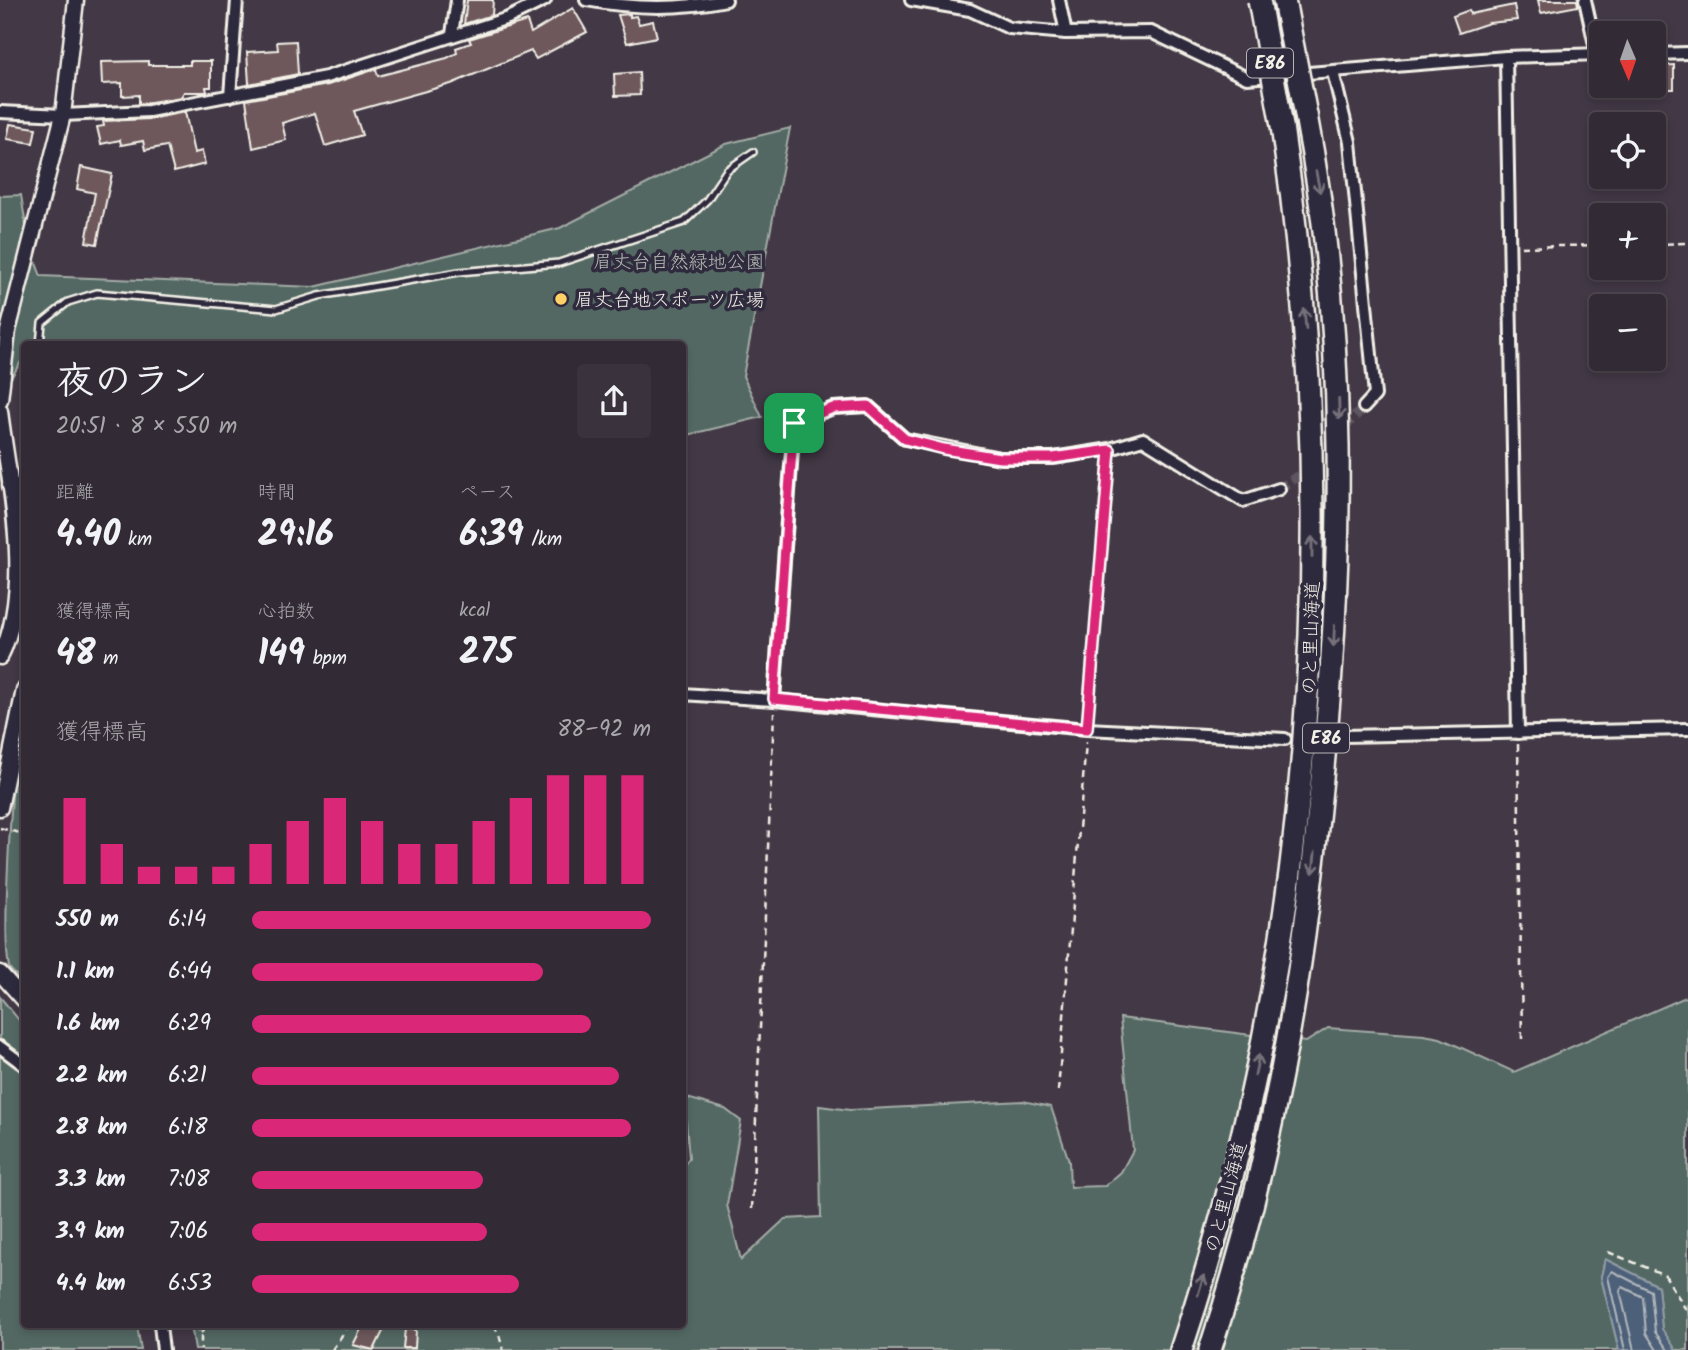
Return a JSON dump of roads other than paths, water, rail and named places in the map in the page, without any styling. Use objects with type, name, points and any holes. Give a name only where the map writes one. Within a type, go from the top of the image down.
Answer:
[{"type":"highway","name":"のと里山海道","points":[[1181,1350],[1225,1204],[1257,1066],[1279,950],[1308,699],[1312,416],[1301,273],[1282,126],[1259,0]]},
{"type":"highway","name":"のと里山海道","points":[[1210,1350],[1252,1212],[1284,1072],[1304,954],[1330,700],[1338,574],[1339,412],[1321,198],[1284,0]]},
{"type":"street","points":[[0,400],[8,331],[63,115],[76,0]]},
{"type":"street","points":[[230,96],[237,0]]},
{"type":"street","points":[[452,34],[457,0]]},
{"type":"street","points":[[0,112],[63,115],[149,111],[326,77],[508,18],[545,0]]},
{"type":"street","points":[[586,0],[623,7],[685,8],[726,0]]},
{"type":"street","points":[[911,0],[970,10],[1009,28],[1066,33],[1151,32],[1247,78],[1506,57],[1589,54]]},
{"type":"street","points":[[1059,0],[1066,33]]},
{"type":"street","points":[[1585,0],[1590,21]]},
{"type":"street","points":[[1666,54],[1688,53]]},
{"type":"street","points":[[1506,57],[1507,247],[1518,733]]},
{"type":"street","points":[[1334,72],[1350,142],[1375,395],[1364,407]]},
{"type":"street","points":[[774,699],[794,423],[833,408],[868,406],[905,439],[944,449],[1000,458],[1053,458],[1110,450],[1143,439],[1243,501],[1279,489]]},
{"type":"street","points":[[0,411],[17,487],[15,616],[0,657]]},
{"type":"street","points":[[686,694],[774,699],[1087,729],[1284,738]]},
{"type":"street","points":[[1343,736],[1688,729]]},
{"type":"street","points":[[0,808],[20,731]]},
{"type":"street","points":[[0,973],[21,997]]},
{"type":"street","points":[[0,1047],[21,1063]]},
{"type":"street","points":[[160,1328],[163,1350]]},
{"type":"lane","points":[[40,341],[42,323],[68,302],[97,293],[276,309],[319,296],[459,272],[559,264],[684,222],[707,200],[727,170],[753,152]]},
{"type":"water","points":[[1605,1259],[1658,1286],[1662,1329],[1676,1350],[1619,1350],[1601,1277]]},
{"type":"tunnel","points":[[1279,489],[1299,475],[1364,407]]},
{"type":"place","name":"眉丈台地スポーツ広場","points":[[561,299]]},
{"type":"park label","name":"眉丈台自然緑地公園","points":[[679,261]]}]
